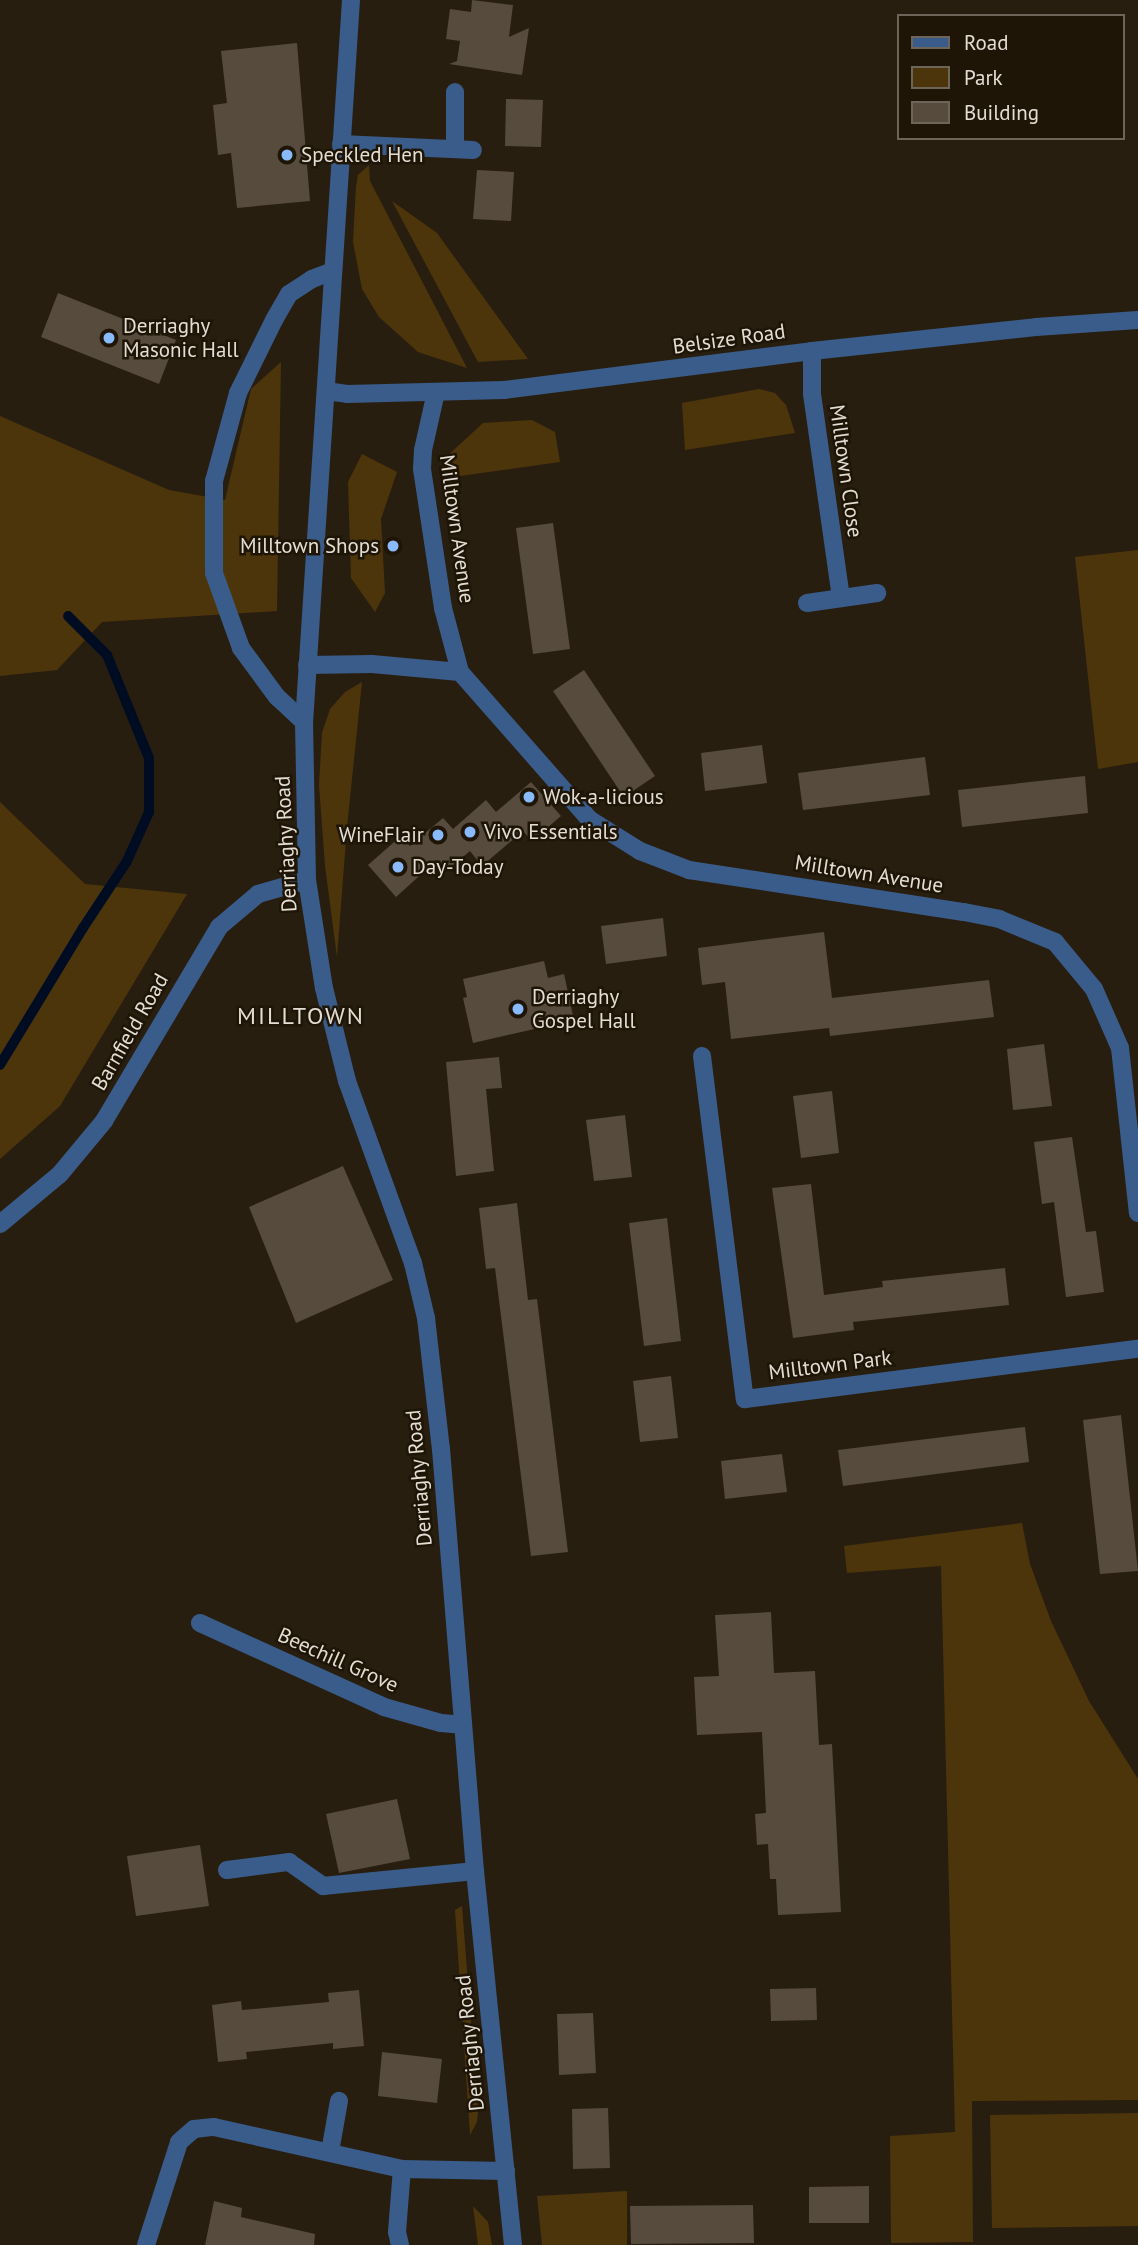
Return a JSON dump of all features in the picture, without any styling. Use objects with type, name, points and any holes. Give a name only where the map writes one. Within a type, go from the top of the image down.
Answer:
[{"type":"street","name":"Derriaghy Road","points":[[351,0],[304,722],[307,880],[324,988],[348,1081],[385,1194],[413,1263],[426,1318],[441,1449],[475,1871],[513,2245]]},
{"type":"street","points":[[455,92],[455,149]]},
{"type":"street","points":[[341,144],[473,150]]},
{"type":"street","points":[[304,722],[277,697],[241,648],[214,573],[214,481],[238,393],[274,320],[289,294],[312,279],[333,271]]},
{"type":"street","name":"Belsize Road","points":[[326,391],[347,394],[436,392],[575,383],[812,351],[1036,327],[1138,320]]},
{"type":"street","name":"Milltown Close","points":[[812,351],[812,394],[841,598]]},
{"type":"street","name":"Milltown Avenue","points":[[436,392],[423,450],[427,503],[443,608],[460,672],[589,818],[640,851],[690,870],[999,919],[1055,942],[1094,989],[1120,1048],[1138,1213]]},
{"type":"street","points":[[807,603],[877,593]]},
{"type":"street","points":[[307,665],[372,664],[460,672]]},
{"type":"street","name":"Barnfield Road","points":[[0,1224],[60,1174],[104,1122],[219,928],[258,894],[307,880]]},
{"type":"street","name":"Milltown Park","points":[[702,1056],[746,1399],[1138,1349]]},
{"type":"street","name":"Beechill Grove","points":[[200,1623],[384,1707],[441,1723],[462,1725]]},
{"type":"street","points":[[228,1870],[289,1862],[323,1886],[475,1871]]},
{"type":"street","points":[[330,2152],[339,2101]]},
{"type":"street","points":[[146,2245],[178,2143],[194,2129],[214,2127],[402,2169],[506,2171]]},
{"type":"street","points":[[400,2245],[397,2232],[402,2169]]},
{"type":"green space","points":[[369,165],[370,181],[467,368],[418,352],[379,317],[362,289],[353,242],[356,186],[358,175]]},
{"type":"green space","points":[[392,201],[437,233],[528,359],[478,362]]},
{"type":"green space","points":[[281,362],[277,611],[102,622],[57,670],[0,676],[0,416],[169,490],[225,500],[251,389]]},
{"type":"green space","points":[[759,389],[775,393],[786,405],[795,433],[685,450],[682,403]]},
{"type":"green space","points":[[532,420],[555,432],[560,462],[446,478],[445,458],[483,423]]},
{"type":"green space","points":[[362,454],[397,472],[381,519],[385,593],[375,612],[351,578],[348,482]]},
{"type":"green space","points":[[1138,550],[1138,762],[1098,769],[1075,557]]},
{"type":"green space","points":[[362,682],[337,957],[325,866],[319,785],[322,733],[330,709],[345,692]]},
{"type":"green space","points":[[0,802],[85,884],[187,894],[60,1106],[0,1159]]},
{"type":"green space","points":[[1022,1523],[1030,1564],[1051,1621],[1089,1701],[1138,1779],[1138,2100],[972,2101],[973,2242],[891,2243],[890,2136],[955,2132],[941,1566],[847,1573],[844,1546]]},
{"type":"green space","points":[[462,1906],[478,2111],[477,2122],[470,2135],[455,1910]]},
{"type":"green space","points":[[1138,2113],[1138,2226],[992,2228],[990,2115]]},
{"type":"green space","points":[[627,2191],[627,2245],[542,2245],[537,2196]]},
{"type":"green space","points":[[473,2206],[488,2222],[492,2245],[478,2245]]},
{"type":"building","points":[[472,0],[513,5],[509,37],[529,28],[522,75],[449,64],[457,61],[460,41],[446,39],[450,9],[471,12]]},
{"type":"building","points":[[297,43],[310,201],[237,208],[231,153],[218,155],[213,105],[227,103],[221,51]]},
{"type":"building","points":[[506,99],[543,100],[541,147],[505,146]]},
{"type":"building","points":[[477,170],[514,172],[511,221],[473,219]]},
{"type":"building","name":"Derriaghy Masonic Hall","points":[[58,293],[176,340],[159,384],[41,337]]},
{"type":"building","points":[[553,523],[570,649],[533,654],[516,528]]},
{"type":"building","points":[[584,670],[655,776],[624,797],[553,691]]},
{"type":"building","points":[[762,745],[767,783],[705,791],[701,753]]},
{"type":"building","points":[[925,757],[930,795],[803,810],[798,773]]},
{"type":"building","points":[[1085,776],[1088,813],[962,827],[958,790]]},
{"type":"building","points":[[531,782],[561,816],[532,841],[523,831],[482,866],[470,851],[446,871],[437,860],[396,897],[368,865],[401,836],[410,846],[443,818],[453,829],[486,800],[496,812]]},
{"type":"building","points":[[663,918],[667,956],[606,964],[601,926]]},
{"type":"building","points":[[824,932],[832,998],[989,980],[994,1017],[830,1036],[829,1028],[731,1039],[725,982],[702,985],[698,948]]},
{"type":"building","name":"Derriaghy Gospel Hall","points":[[544,961],[548,978],[564,974],[574,1020],[473,1043],[463,998],[467,997],[463,979]]},
{"type":"building","points":[[1044,1044],[1052,1106],[1013,1110],[1007,1049]]},
{"type":"building","points":[[499,1057],[502,1088],[486,1089],[494,1171],[456,1176],[446,1062]]},
{"type":"building","points":[[832,1091],[839,1153],[801,1158],[793,1096]]},
{"type":"building","points":[[625,1115],[632,1177],[594,1181],[586,1120]]},
{"type":"building","points":[[1072,1137],[1086,1232],[1096,1231],[1104,1292],[1066,1297],[1054,1202],[1042,1204],[1034,1142]]},
{"type":"building","points":[[343,1166],[393,1280],[296,1323],[249,1207]]},
{"type":"building","points":[[811,1184],[824,1295],[883,1287],[882,1281],[1005,1268],[1009,1305],[853,1322],[854,1330],[793,1338],[772,1188]]},
{"type":"building","points":[[517,1203],[528,1300],[537,1299],[568,1552],[531,1556],[495,1268],[486,1269],[479,1208]]},
{"type":"building","points":[[667,1218],[681,1341],[644,1346],[629,1223]]},
{"type":"building","points":[[671,1376],[678,1438],[640,1442],[633,1381]]},
{"type":"building","points":[[1121,1415],[1138,1571],[1100,1574],[1083,1420]]},
{"type":"building","points":[[1025,1427],[1029,1462],[843,1486],[838,1450]]},
{"type":"building","points":[[782,1454],[787,1492],[725,1499],[721,1461]]},
{"type":"building","points":[[771,1612],[774,1673],[815,1671],[819,1745],[832,1744],[841,1912],[778,1915],[776,1879],[770,1879],[768,1844],[757,1845],[755,1814],[766,1813],[762,1732],[697,1735],[694,1677],[719,1676],[715,1615]]},
{"type":"building","points":[[397,1799],[410,1859],[339,1873],[326,1814]]},
{"type":"building","points":[[200,1845],[209,1906],[136,1916],[127,1856]]},
{"type":"building","points":[[816,1988],[817,2020],[771,2021],[770,1989]]},
{"type":"building","points":[[359,1990],[364,2046],[333,2049],[333,2043],[246,2052],[247,2059],[218,2062],[212,2005],[241,2001],[242,2010],[329,2002],[328,1993]]},
{"type":"building","points":[[593,2013],[596,2073],[559,2075],[557,2014]]},
{"type":"building","points":[[382,2052],[442,2059],[437,2103],[378,2096]]},
{"type":"building","points":[[608,2108],[610,2168],[573,2169],[572,2109]]},
{"type":"building","points":[[869,2186],[869,2223],[809,2223],[809,2187]]},
{"type":"building","points":[[214,2201],[242,2208],[241,2217],[315,2234],[314,2245],[205,2245]]},
{"type":"building","points":[[753,2205],[754,2243],[631,2244],[630,2206]]},
{"type":"waterway","points":[[0,1065],[127,861],[149,812],[149,758],[107,655],[68,616]]},
{"type":"place","name":"Speckled Hen","points":[[287,155]]},
{"type":"place","name":"Derriaghy Masonic Hall","points":[[109,338]]},
{"type":"place","name":"Milltown Shops","points":[[393,546]]},
{"type":"place","name":"Wok-a-licious","points":[[529,797]]},
{"type":"place","name":"Vivo Essentials","points":[[470,832]]},
{"type":"place","name":"WineFlair","points":[[438,835]]},
{"type":"place","name":"Day-Today","points":[[398,867]]},
{"type":"place","name":"Derriaghy Gospel Hall","points":[[518,1009]]},
{"type":"district","name":"MILLTOWN","points":[[301,1016]]}]
